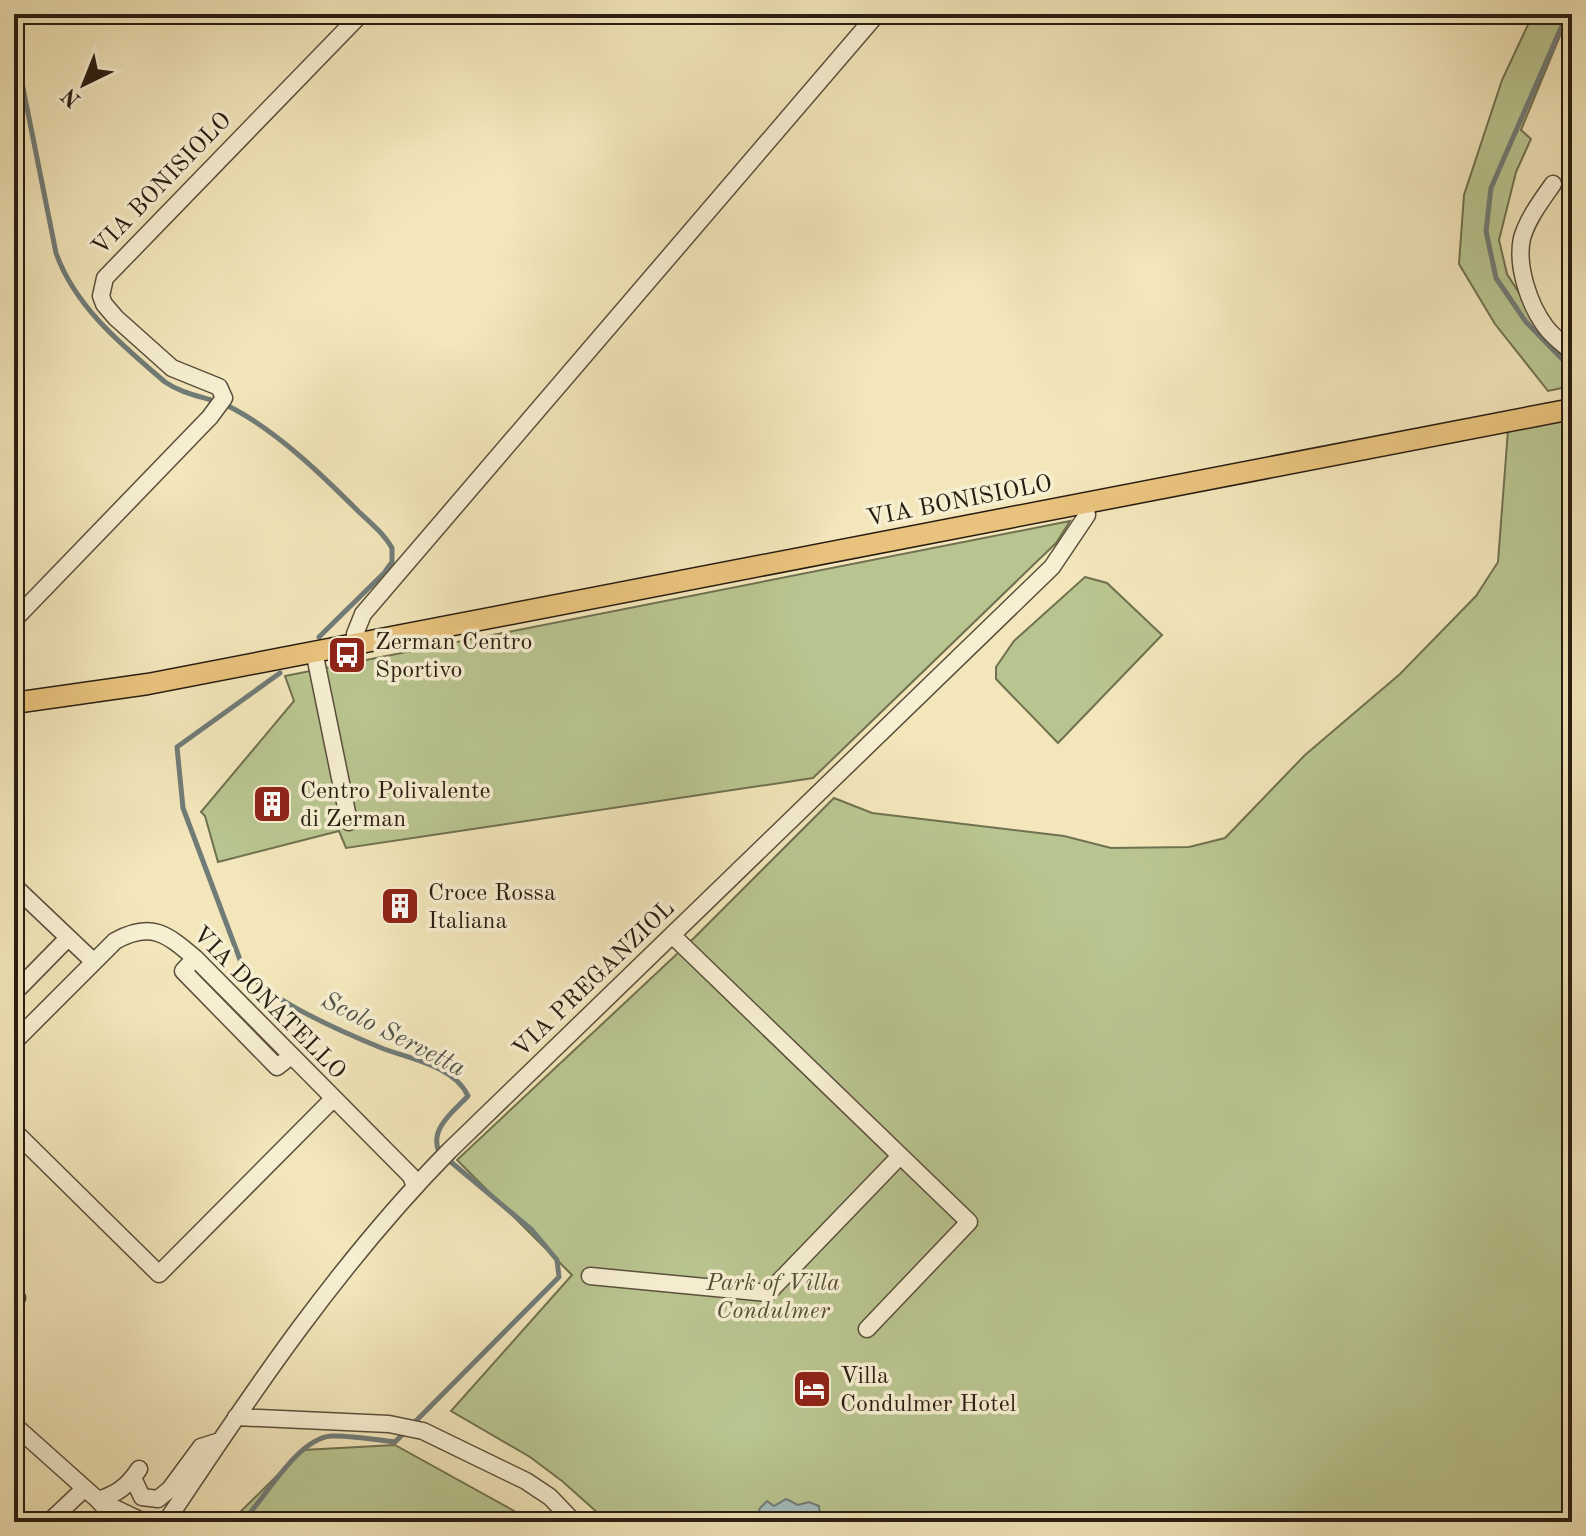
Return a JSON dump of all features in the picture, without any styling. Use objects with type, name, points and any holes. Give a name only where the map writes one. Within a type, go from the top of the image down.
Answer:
[{"type":"main road","name":"VIA BONISIOLO","points":[[14,703],[148,684],[1572,409]]},
{"type":"street","name":"VIA BONISIOLO","points":[[14,620],[220,403],[219,387],[183,374],[150,349],[104,304],[102,286],[115,267],[361,14]]},
{"type":"street","points":[[357,643],[355,634],[363,614],[877,14]]},
{"type":"street","points":[[1553,184],[1529,220],[1522,241],[1522,268],[1526,286],[1546,327],[1572,352]]},
{"type":"street","name":"VIA PREGANZIOL","points":[[166,1522],[312,1309],[416,1180],[1052,567],[1087,515],[1084,502]]},
{"type":"street","points":[[314,651],[349,822]]},
{"type":"street","points":[[14,886],[94,962]]},
{"type":"street","name":"VIA DONATELLO","points":[[14,1042],[115,941],[143,930],[159,932],[172,938],[195,958],[416,1180]]},
{"type":"street","points":[[672,935],[969,1222],[867,1329]]},
{"type":"street","points":[[14,993],[68,938]]},
{"type":"street","points":[[14,1131],[159,1274],[333,1099]]},
{"type":"street","points":[[590,1276],[768,1293],[900,1156]]},
{"type":"street","points":[[236,1417],[389,1424],[423,1431],[526,1481],[550,1497],[574,1522]]},
{"type":"street","points":[[14,1425],[98,1500],[118,1522]]},
{"type":"street","points":[[98,1500],[115,1494],[136,1474],[142,1497],[158,1499],[170,1489],[201,1447],[220,1441]]},
{"type":"street","points":[[49,1522],[84,1489]]},
{"type":"street","points":[[98,1500],[144,1522]]},
{"type":"green space","points":[[1533,14],[1569,14],[1521,130],[1531,139],[1516,172],[1499,240],[1507,274],[1534,316],[1572,363],[1572,386],[1548,391],[1495,324],[1459,264],[1464,195],[1502,80]]},
{"type":"green space","name":"Park of Villa Condulmer","points":[[1572,416],[1572,1504],[1554,1522],[608,1522],[530,1457],[451,1411],[572,1275],[457,1160],[694,938],[834,798],[872,813],[1064,836],[1111,848],[1189,847],[1225,838],[1305,755],[1400,674],[1476,596],[1498,562],[1508,430]]},
{"type":"green space","points":[[1070,521],[1056,543],[813,778],[346,848],[339,831],[218,862],[205,816],[201,812],[294,701],[285,676]]},
{"type":"green space","points":[[1085,577],[1107,583],[1162,635],[1058,743],[996,679],[996,667],[1014,641]]},
{"type":"green space","points":[[395,1445],[534,1522],[230,1522],[303,1450]]},
{"type":"water","points":[[786,1499],[798,1505],[809,1502],[819,1506],[821,1522],[756,1522],[760,1508],[767,1501],[774,1506]]},
{"type":"waterway","points":[[1567,14],[1491,188],[1486,231],[1496,278],[1526,322],[1572,369]]},
{"type":"waterway","name":"Scolo Servetta","points":[[14,43],[56,253],[75,291],[117,340],[165,382],[234,409],[284,443],[373,525],[392,548],[392,562],[384,573],[319,637]]},
{"type":"waterway","name":"Scolo Servetta","points":[[242,1522],[294,1458],[318,1440],[339,1436],[395,1442],[559,1277],[557,1260],[532,1230],[439,1152],[437,1136],[440,1128],[468,1096],[462,1086],[432,1065],[384,1049],[307,1014],[267,990],[242,965],[183,808],[177,747],[280,673]]},
{"type":"place","name":"Zerman Centro Sportivo","points":[[347,655]]},
{"type":"place","name":"Centro Polivalente di Zerman","points":[[272,804]]},
{"type":"place","name":"Croce Rossa Italiana","points":[[400,906]]},
{"type":"place","name":"Villa Condulmer Hotel","points":[[812,1389]]}]
